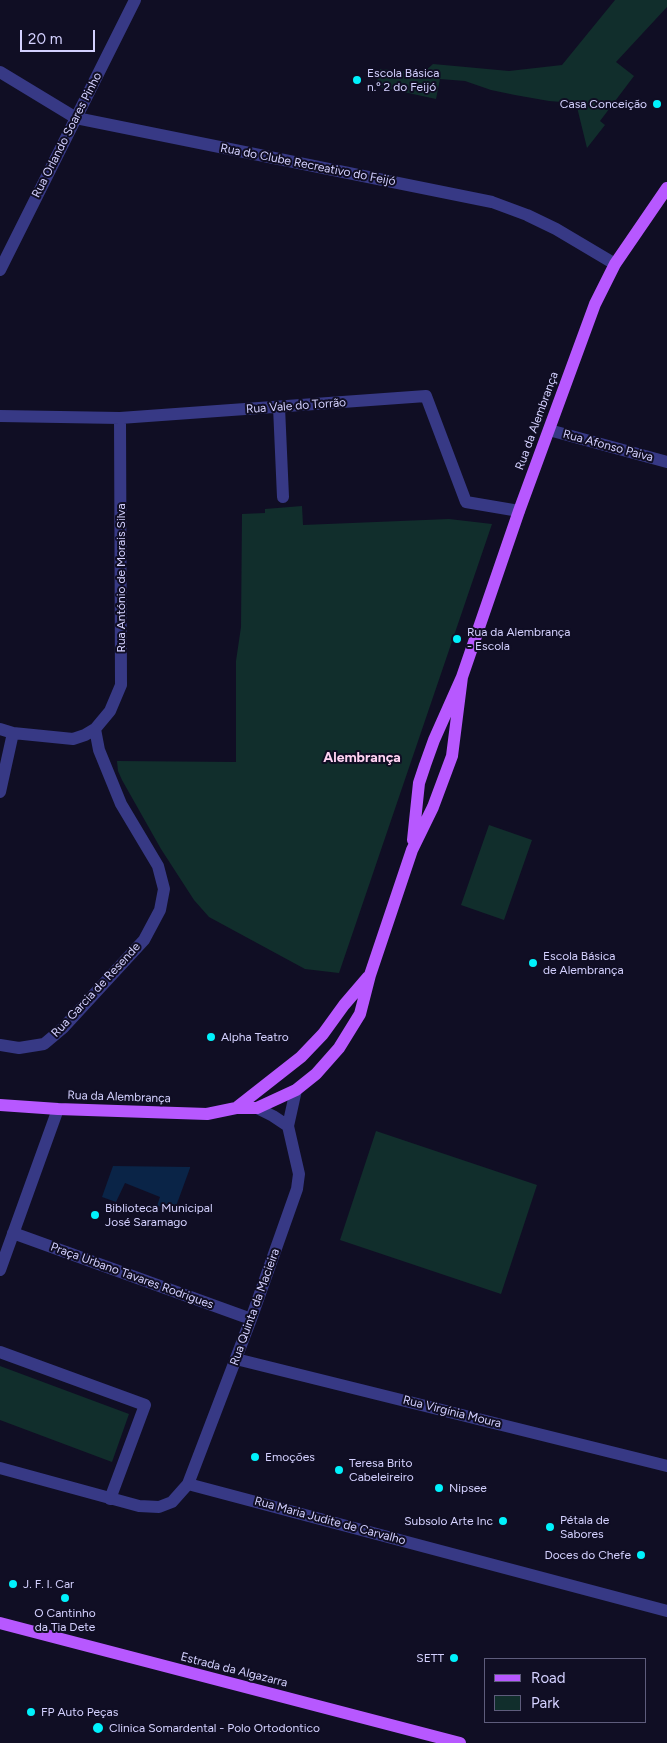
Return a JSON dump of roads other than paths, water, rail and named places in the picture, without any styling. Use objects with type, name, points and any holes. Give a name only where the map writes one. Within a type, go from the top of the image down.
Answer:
[{"type":"main road","name":"Rua da Alembrança","points":[[412,850],[419,783],[434,740],[462,677],[519,511],[595,304],[615,264],[667,188]]},
{"type":"main road","name":"Rua da Alembrança","points":[[0,1105],[207,1114],[236,1108],[257,1108],[296,1090],[316,1074],[339,1048],[360,1014],[370,975],[412,850],[433,807],[452,756],[462,677]]},
{"type":"main road","name":"Rua da Alembrança","points":[[236,1108],[301,1057],[323,1034],[344,1005],[370,975]]},
{"type":"main road","name":"Estrada da Algazarra","points":[[0,1623],[460,1743]]},
{"type":"street","name":"Rua Orlando Soares Pinho","points":[[0,270],[135,0]]},
{"type":"street","name":"Rua do Clube Recreativo do Feijó","points":[[0,72],[76,118],[492,202],[527,214],[615,264]]},
{"type":"street","name":"Rua Vale do Torrão","points":[[0,416],[120,418],[426,396],[466,502],[519,511]]},
{"type":"street","points":[[278,407],[283,497]]},
{"type":"street","name":"Rua António de Morais Silva","points":[[96,729],[110,711],[121,684],[120,418]]},
{"type":"street","name":"Rua Afonso Paiva","points":[[549,430],[667,462]]},
{"type":"street","points":[[0,729],[14,733],[74,739],[96,729]]},
{"type":"street","name":"Rua Garcia de Resende","points":[[0,1045],[20,1048],[44,1044],[63,1028],[144,940],[160,910],[164,889],[158,866],[121,804],[99,750],[96,729]]},
{"type":"street","points":[[0,792],[14,733]]},
{"type":"street","name":"Rua Quinta da Macieira","points":[[188,1484],[251,1319],[298,1184],[299,1174],[288,1126],[296,1090]]},
{"type":"street","points":[[257,1108],[288,1126]]},
{"type":"street","points":[[0,1270],[58,1109]]},
{"type":"street","name":"Praça Urbano Tavares Rodrigues","points":[[13,1233],[251,1319]]},
{"type":"street","points":[[0,1352],[145,1404],[110,1499]]},
{"type":"street","name":"Rua Virgínia Moura","points":[[236,1359],[667,1466]]},
{"type":"street","points":[[0,1468],[139,1506],[158,1506],[172,1502],[188,1484]]},
{"type":"street","name":"Rua Maria Judite de Carvalho","points":[[188,1484],[667,1611]]},
{"type":"water","points":[[113,1166],[190,1168],[175,1209],[157,1206],[160,1197],[125,1183],[116,1202],[102,1197]]},
{"type":"place","name":"Escola Básica n.º 2 do Feijó","points":[[357,80]]},
{"type":"place","name":"Casa Conceição","points":[[657,104]]},
{"type":"place","name":"Rua da Alembrança - Escola","points":[[457,639]]},
{"type":"place","name":"Escola Básica de Alembrança","points":[[533,963]]},
{"type":"place","name":"Alpha Teatro","points":[[211,1037]]},
{"type":"place","name":"Biblioteca Municipal José Saramago","points":[[95,1215]]},
{"type":"place","name":"Emoções","points":[[255,1457]]},
{"type":"place","name":"Teresa Brito Cabeleireiro","points":[[339,1470]]},
{"type":"place","name":"Nipsee","points":[[439,1488]]},
{"type":"place","name":"Subsolo Arte Inc","points":[[503,1521]]},
{"type":"place","name":"Pétala de Sabores","points":[[550,1527]]},
{"type":"place","name":"Doces do Chefe","points":[[641,1555]]},
{"type":"place","name":"J. F. I. Car","points":[[13,1584]]},
{"type":"place","name":"O Cantinho da Tia Dete","points":[[65,1598]]},
{"type":"place","name":"SETT","points":[[454,1658]]},
{"type":"place","name":"FP Auto Peças","points":[[31,1712]]},
{"type":"place","name":"Clinica Somardental - Polo Ortodontico","points":[[98,1728]]},
{"type":"district","name":"Alembrança","points":[[362,758]]}]
